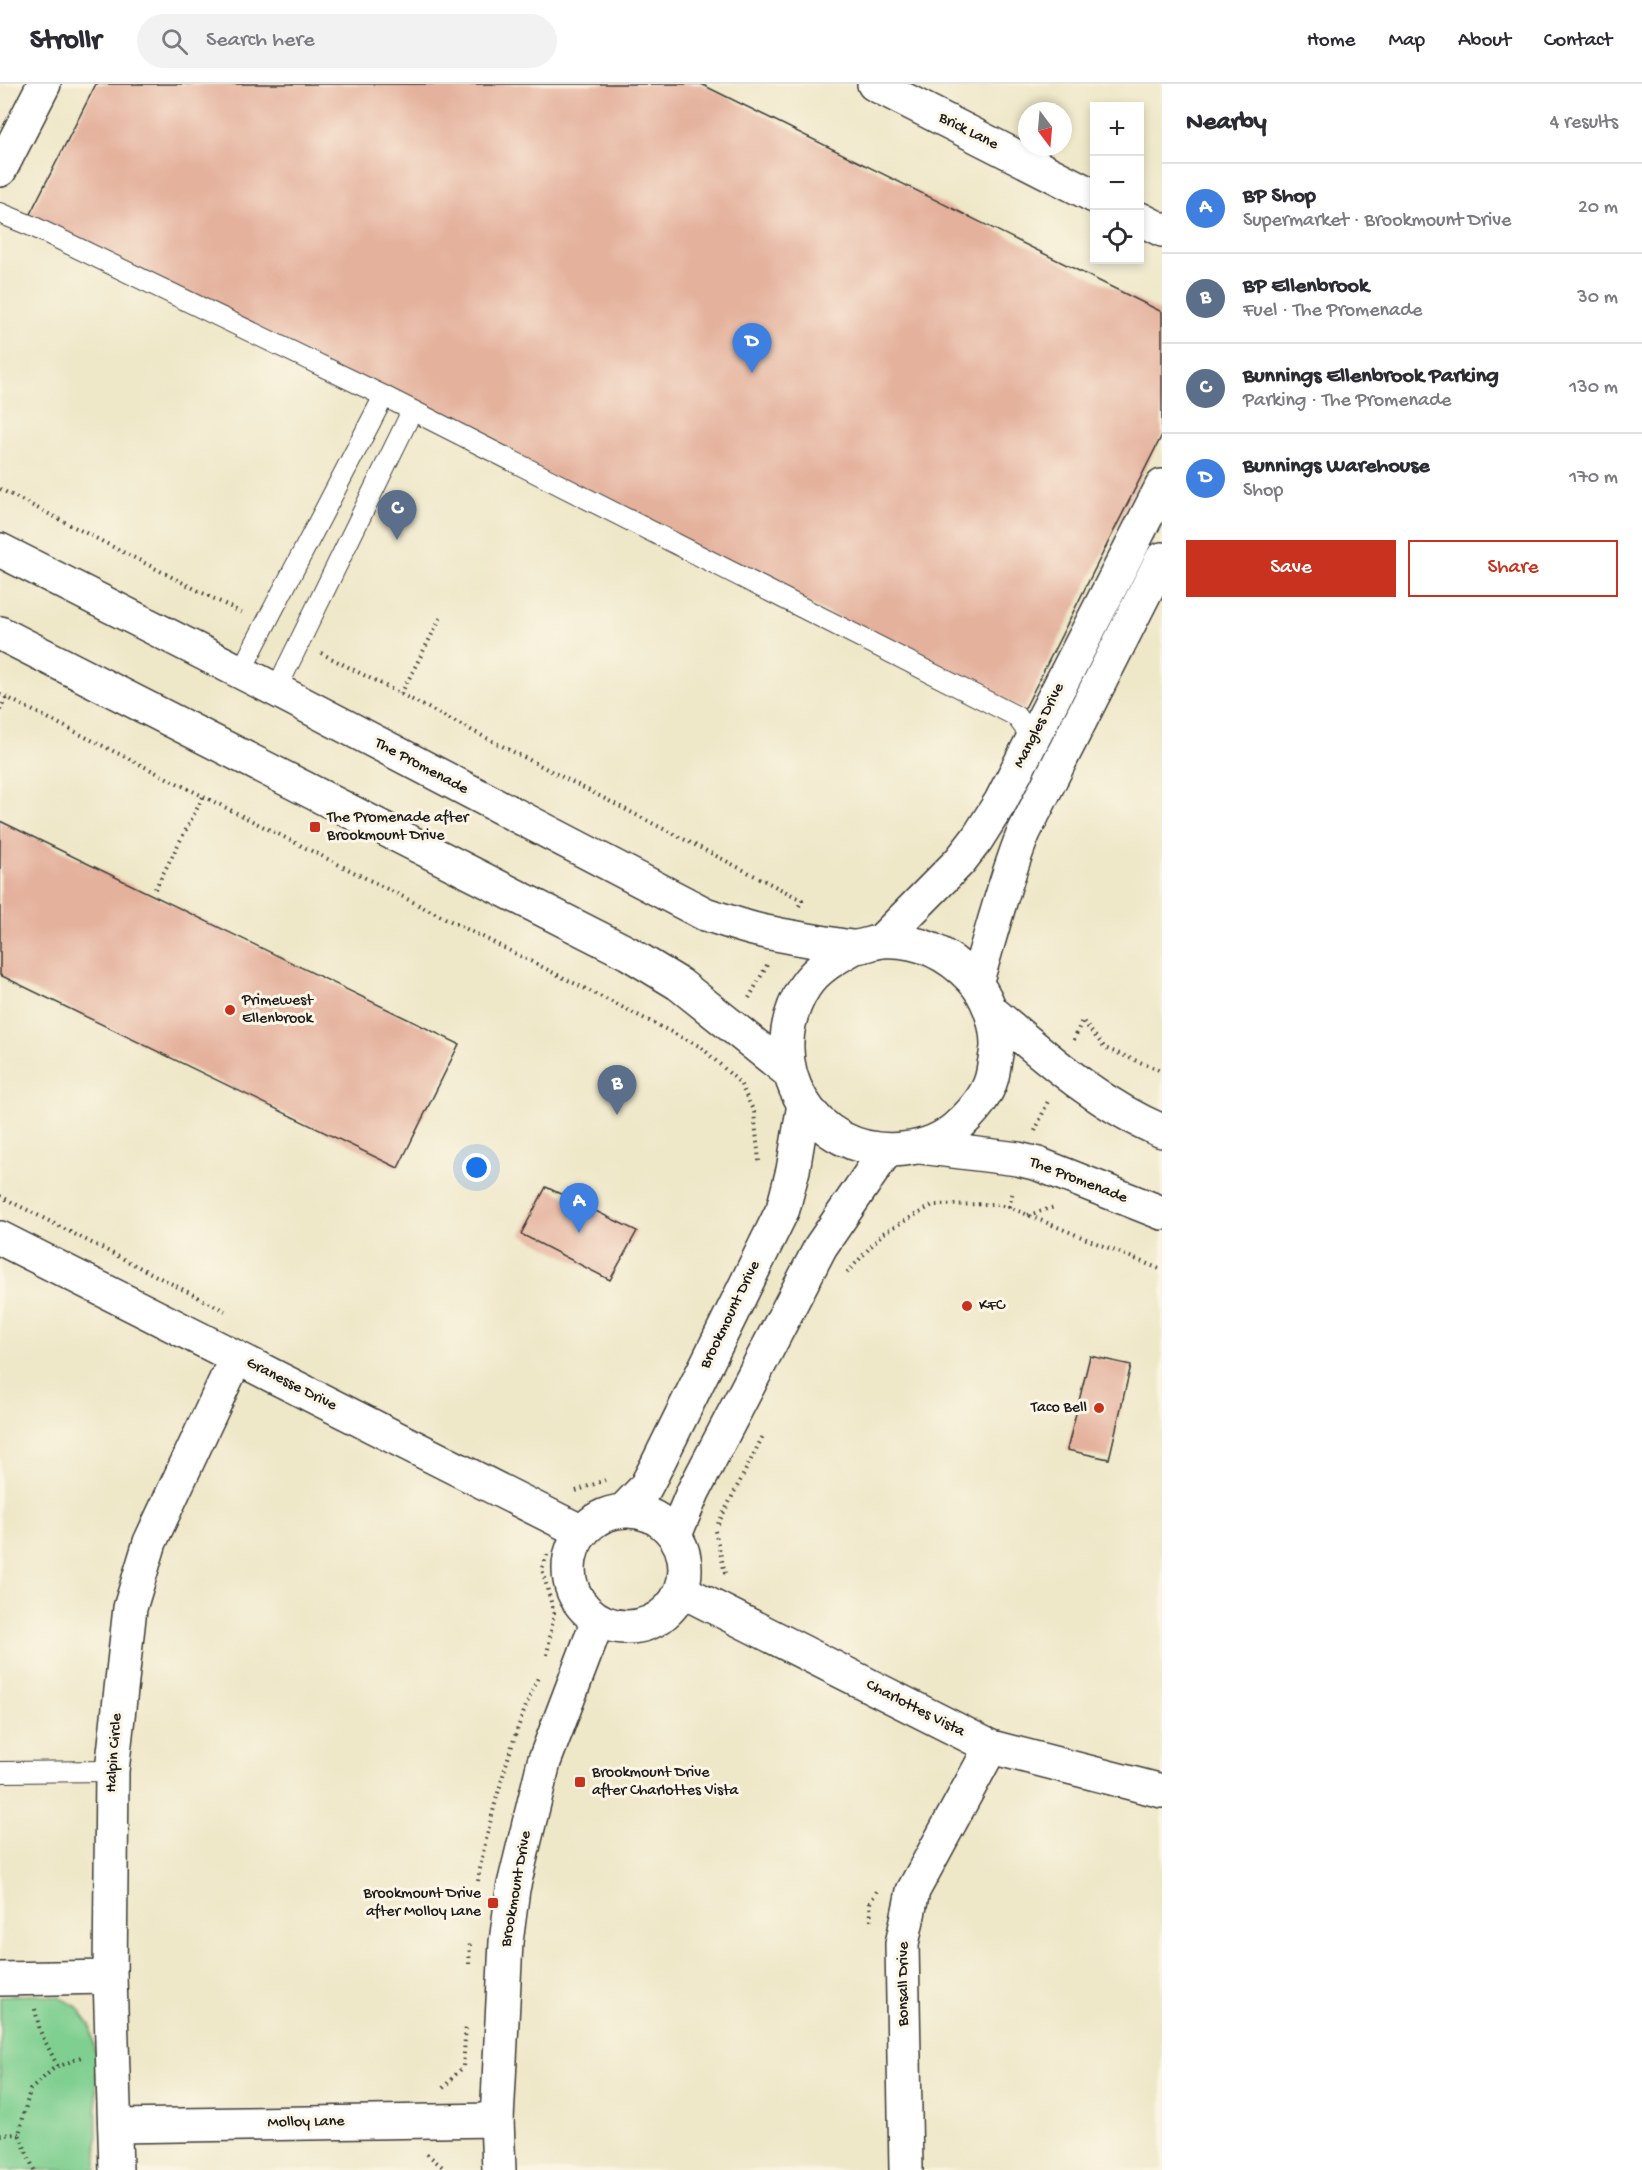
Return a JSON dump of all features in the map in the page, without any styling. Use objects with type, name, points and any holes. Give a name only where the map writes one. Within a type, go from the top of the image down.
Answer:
[{"type":"street","points":[[1,165],[44,84]]},
{"type":"street","name":"Brick Lane","points":[[874,84],[1090,193]]},
{"type":"street","points":[[1144,221],[1162,230]]},
{"type":"street","name":"Mangles Drive","points":[[868,944],[946,875],[977,839],[1001,801],[1033,740],[1162,486]]},
{"type":"street","name":"The Promenade","points":[[0,550],[276,690],[705,914],[756,930],[783,935],[868,944]]},
{"type":"street","name":"Mangles Drive","points":[[976,983],[998,913],[1007,874],[1024,832],[1045,789],[1153,601],[1162,559]]},
{"type":"street","points":[[0,633],[628,953],[679,984],[789,1072]]},
{"type":"street","points":[[1033,740],[1046,761],[1045,789]]},
{"type":"street","points":[[908,942],[934,949],[957,963],[976,983],[991,1011],[997,1045],[992,1078],[976,1109],[951,1133],[920,1147],[886,1151],[862,1147],[839,1138],[820,1123],[804,1104],[789,1072],[786,1041],[792,1011],[806,984],[828,962],[868,944],[908,942]]},
{"type":"street","points":[[991,1011],[1061,1070],[1104,1101],[1161,1130]]},
{"type":"street","name":"Brookmount Drive","points":[[624,1510],[645,1488],[783,1209],[793,1170],[804,1104]]},
{"type":"street","name":"The Promenade","points":[[920,1147],[1018,1159],[1038,1164],[1162,1213]]},
{"type":"street","points":[[675,1535],[703,1473],[828,1236],[886,1151]]},
{"type":"street","name":"Granesse Drive","points":[[0,1238],[582,1532]]},
{"type":"street","name":"Halpin Circle","points":[[116,2170],[110,1977],[112,1771],[130,1608],[150,1542],[236,1358]]},
{"type":"street","points":[[624,1510],[653,1516],[665,1524],[675,1535],[684,1553],[687,1572],[682,1591],[674,1606],[662,1617],[646,1625],[630,1628],[613,1626],[598,1620],[585,1610],[575,1596],[569,1580],[569,1563],[573,1546],[582,1532],[601,1517],[624,1510]]},
{"type":"street","name":"Charlottes Vista","points":[[682,1591],[991,1747],[1162,1791]]},
{"type":"street","name":"Brookmount Drive","points":[[499,2170],[497,2120],[506,1942],[513,1889],[544,1762],[598,1620]]},
{"type":"street","name":"Bonsall Drive","points":[[906,2170],[902,1944],[913,1892],[991,1747]]},
{"type":"street","points":[[0,1979],[110,1977]]},
{"type":"street","name":"Molloy Lane","points":[[115,2126],[497,2120]]},
{"type":"lane","points":[[0,213],[34,227],[384,396],[1016,716],[1033,740]]},
{"type":"lane","points":[[240,673],[384,396]]},
{"type":"lane","points":[[276,690],[412,411]]},
{"type":"lane","points":[[0,1772],[112,1771]]},
{"type":"path","points":[[0,489],[266,624]]},
{"type":"path","points":[[400,694],[442,615]]},
{"type":"path","points":[[299,642],[802,900],[715,1060]]},
{"type":"path","points":[[0,694],[701,1047],[740,1083],[754,1112],[760,1167]]},
{"type":"path","points":[[0,710],[6,698]]},
{"type":"path","points":[[155,889],[204,797]]},
{"type":"path","points":[[0,1196],[231,1314]]},
{"type":"path","points":[[842,1278],[883,1233],[933,1205],[992,1204],[1009,1207],[1162,1270]]},
{"type":"path","points":[[828,1236],[865,1254]]},
{"type":"path","points":[[735,1579],[725,1573],[714,1532],[768,1425]]},
{"type":"path","points":[[567,1486],[577,1492],[614,1477]]},
{"type":"path","points":[[34,2004],[40,2031],[58,2067]]},
{"type":"path","points":[[34,2170],[19,2134],[30,2090],[53,2069],[90,2052]]},
{"type":"path","points":[[0,2135],[19,2134]]},
{"type":"green space","points":[[0,1996],[58,1997],[76,2006],[90,2025],[96,2055],[97,2170],[0,2170]]},
{"type":"building","points":[[96,84],[701,84],[1162,312],[1162,435],[1024,710],[28,218]]},
{"type":"building","name":"Primewest Ellenbrook","points":[[0,821],[459,1044],[398,1168],[0,975]]},
{"type":"building","points":[[546,1187],[637,1231],[610,1280],[521,1234]]},
{"type":"building","name":"Taco Bell","points":[[1090,1356],[1131,1365],[1109,1459],[1067,1450]]},
{"type":"place","name":"Bunnings Warehouse","points":[[752,373]]},
{"type":"place","name":"Bunnings Ellenbrook Parking","points":[[397,540]]},
{"type":"place","name":"The Promenade after Brookmount Drive","points":[[315,827]]},
{"type":"place","name":"Primewest Ellenbrook","points":[[230,1010]]},
{"type":"place","name":"BP Ellenbrook","points":[[617,1115]]},
{"type":"place","name":"BP Shop","points":[[579,1233]]},
{"type":"place","name":"KFC","points":[[967,1306]]},
{"type":"place","name":"Taco Bell","points":[[1099,1408]]},
{"type":"place","name":"Brookmount Drive after Charlottes Vista","points":[[580,1782]]},
{"type":"place","name":"Brookmount Drive after Molloy Lane","points":[[493,1903]]}]
